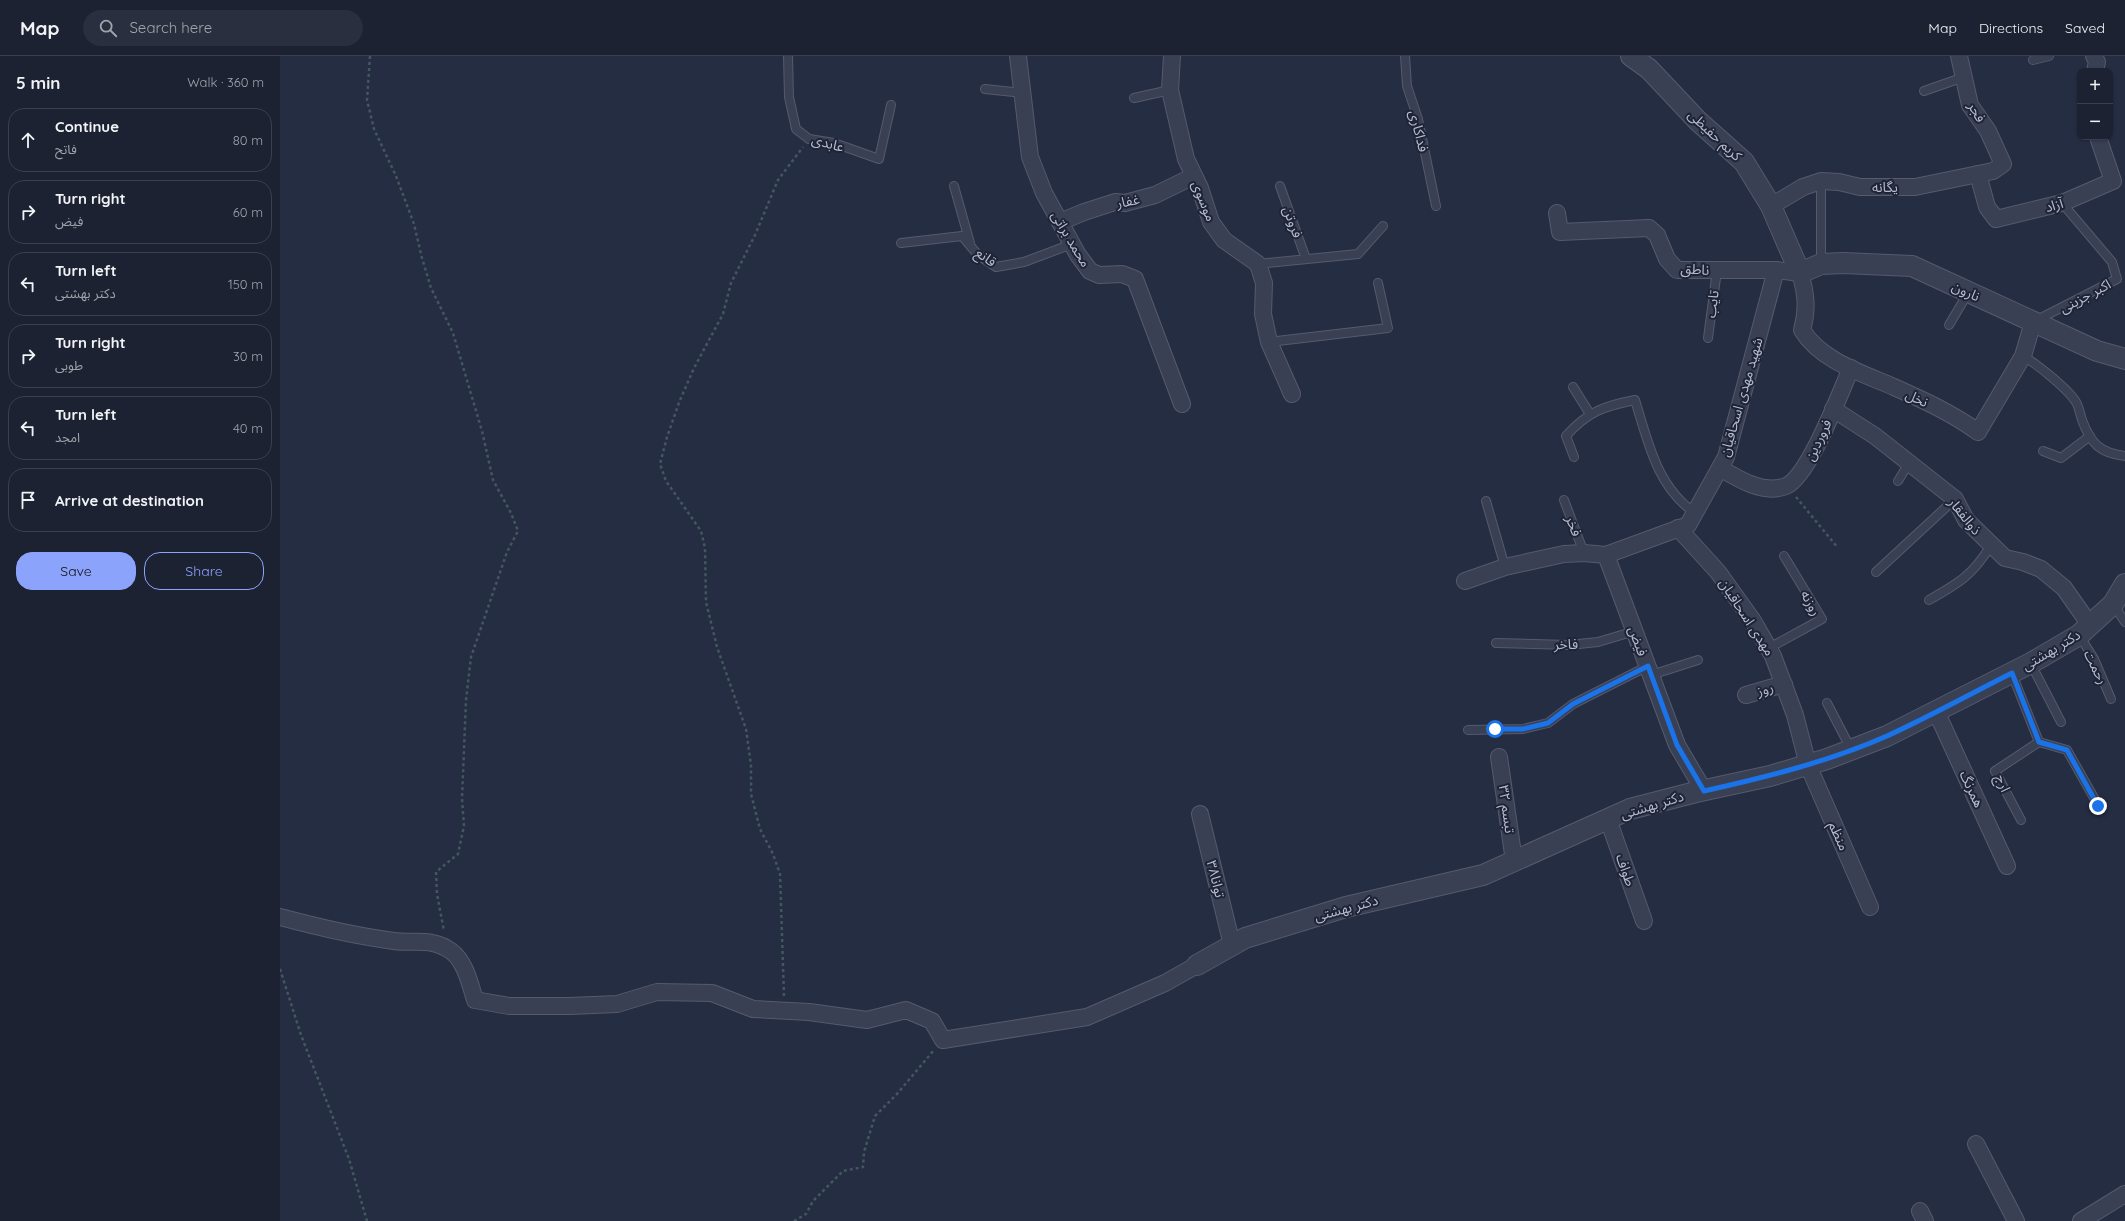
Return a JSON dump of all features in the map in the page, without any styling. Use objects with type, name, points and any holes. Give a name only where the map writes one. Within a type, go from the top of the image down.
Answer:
[{"type":"street","name":"محمد براتی","points":[[1018,56],[1030,157],[1044,193],[1072,244],[1090,271],[1099,275],[1122,274],[1135,278],[1182,404]]},
{"type":"street","name":"موسوی","points":[[1172,56],[1170,90],[1186,159],[1211,222],[1224,240],[1258,264]]},
{"type":"street","name":"کریم حفیظی","points":[[1631,56],[1649,70],[1698,121],[1744,162],[1771,206],[1800,273]]},
{"type":"street","name":"فجر","points":[[1959,56],[1970,105],[1988,131],[2003,164]]},
{"type":"street","points":[[2094,56],[2097,62],[2096,68]]},
{"type":"street","name":"آزاد","points":[[1978,174],[1987,207],[1996,219],[2062,203],[2113,180],[2099,140]]},
{"type":"street","name":"یگانه","points":[[1771,206],[1804,187],[1821,181],[1839,182],[1860,187],[1915,187],[1993,171],[2003,164]]},
{"type":"street","name":"غفار","points":[[1060,222],[1084,212],[1116,202],[1124,203],[1154,195],[1194,176]]},
{"type":"street","name":"ناطق","points":[[1557,213],[1560,232],[1649,228],[1657,235],[1667,259],[1677,270],[1776,270],[1800,273]]},
{"type":"street","name":"نارون","points":[[1800,273],[1821,264],[1843,263],[1912,266],[2097,351],[2125,359]]},
{"type":"street","points":[[1258,264],[1264,283],[1263,314],[1269,342],[1292,394]]},
{"type":"street","name":"شهید مهدی اسحاقیان","points":[[1465,581],[1505,566],[1564,554],[1584,552],[1606,555],[1688,525],[1726,457],[1776,270]]},
{"type":"street","name":"نخل","points":[[1800,273],[1806,294],[1806,316],[1802,330],[1809,342],[1837,362],[1947,412],[1978,432],[2023,356],[2033,322]]},
{"type":"street","name":"فروردین","points":[[1787,486],[1809,462],[1851,368]]},
{"type":"street","name":"ذوالفقار","points":[[1833,408],[1910,462],[1955,499],[1966,520],[2005,558],[2023,562],[2041,569],[2064,588],[2085,630]]},
{"type":"street","points":[[1720,468],[1743,482],[1768,488],[1787,486]]},
{"type":"street","name":"مهدی اسحاقیان","points":[[1678,528],[1718,572],[1753,621],[1769,648],[1795,716],[1808,765]]},
{"type":"street","name":"فیض","points":[[1606,555],[1677,745],[1704,791]]},
{"type":"street","name":"دکتر بهشتی","points":[[1197,965],[1245,938],[1346,907],[1483,875],[1630,809],[1770,776],[1808,765],[1887,736],[2031,663],[2085,630],[2119,602],[2125,584]]},
{"type":"street","name":"روز","points":[[1746,695],[1784,684]]},
{"type":"street","name":"همرنگ","points":[[1936,711],[2007,866]]},
{"type":"street","name":"تبسم ۳۲","points":[[1499,757],[1514,861]]},
{"type":"street","name":"منظم","points":[[1808,765],[1870,907]]},
{"type":"street","name":"توانا۳۸","points":[[1200,814],[1232,945]]},
{"type":"street","name":"طواف","points":[[1608,819],[1644,921]]},
{"type":"street","points":[[280,917],[338,931],[396,941],[431,941],[452,951],[464,968],[475,1000],[503,1005],[570,1006],[617,1004],[657,992],[712,993],[753,1009],[809,1012],[868,1020],[906,1010],[932,1021],[943,1040],[1087,1017],[1165,983],[1197,965]]},
{"type":"street","points":[[1976,1144],[2016,1221]]},
{"type":"street","points":[[2081,1221],[2125,1194]]},
{"type":"lane","name":"عابدی","points":[[788,56],[789,97],[796,129],[809,139],[834,143],[879,159],[891,105]]},
{"type":"lane","name":"فداکاری","points":[[1404,56],[1407,86],[1418,119],[1436,206]]},
{"type":"lane","points":[[2033,60],[2049,56]]},
{"type":"lane","points":[[1924,91],[1964,77]]},
{"type":"lane","points":[[985,89],[1022,93]]},
{"type":"lane","points":[[1134,98],[1170,90]]},
{"type":"lane","points":[[1821,181],[1821,264]]},
{"type":"lane","points":[[954,186],[970,245]]},
{"type":"lane","name":"فروتن","points":[[1280,186],[1306,259]]},
{"type":"lane","name":"اکبر جزینی","points":[[2033,322],[2117,279],[2112,262],[2062,203]]},
{"type":"lane","points":[[1258,264],[1358,254],[1383,226]]},
{"type":"lane","name":"قانع","points":[[901,243],[962,236],[978,254],[996,267],[1024,262],[1072,244]]},
{"type":"lane","name":"تایب","points":[[1708,338],[1716,270]]},
{"type":"lane","points":[[1269,342],[1388,328],[1378,282]]},
{"type":"lane","points":[[1949,325],[1968,293]]},
{"type":"lane","points":[[2023,356],[2036,364],[2068,392],[2076,403],[2095,446],[2112,454],[2125,456]]},
{"type":"lane","points":[[1573,387],[1590,414]]},
{"type":"lane","points":[[1574,458],[1566,436],[1579,421],[1600,409],[1635,400],[1662,477],[1680,503],[1695,513]]},
{"type":"lane","points":[[2043,451],[2061,458],[2090,436]]},
{"type":"lane","points":[[1898,481],[1910,462]]},
{"type":"lane","points":[[1876,572],[1955,499]]},
{"type":"lane","name":"فخر","points":[[1564,500],[1584,552]]},
{"type":"lane","points":[[1486,501],[1505,566]]},
{"type":"lane","points":[[1929,600],[1963,580],[1983,559],[1990,545]]},
{"type":"lane","name":"روزنه","points":[[1769,648],[1822,619],[1784,556]]},
{"type":"lane","points":[[2119,602],[2125,622]]},
{"type":"lane","name":"رحمت","points":[[2085,630],[2094,659],[2111,699]]},
{"type":"lane","name":"فاخر","points":[[1496,643],[1569,645],[1598,642],[1635,631]]},
{"type":"lane","points":[[1468,730],[1523,729],[1548,723],[1573,704],[1650,670],[1698,660]]},
{"type":"lane","points":[[2031,663],[2061,722]]},
{"type":"lane","points":[[2012,673],[2039,742],[2067,750],[2098,806]]},
{"type":"lane","points":[[1827,703],[1851,750]]},
{"type":"lane","name":"ارج","points":[[2021,820],[1995,771],[2039,742]]},
{"type":"path","points":[[370,56],[367,100],[374,128],[396,176],[414,224],[431,288],[453,333],[482,431],[493,480],[511,513],[518,531],[507,552],[471,657],[466,700],[462,799],[464,826],[458,854],[436,872],[437,894],[444,933],[452,951]]},
{"type":"path","points":[[784,1010],[780,874],[773,854],[760,829],[751,794],[751,765],[746,729],[717,647],[706,602],[705,548],[701,531],[666,481],[660,464],[667,437],[683,394],[694,368],[723,314],[731,282],[756,235],[778,180],[809,139]]},
{"type":"path","points":[[1787,486],[1838,548]]},
{"type":"path","points":[[280,968],[301,1035],[349,1159],[367,1221]]},
{"type":"path","points":[[794,1221],[806,1214],[813,1201],[843,1171],[863,1167],[864,1152],[875,1116],[897,1094],[943,1040]]},
{"type":"route","points":[[1495,729],[1523,729],[1548,723],[1573,704],[1648,666],[1677,745],[1704,791],[1770,776],[1827,759],[1851,750],[1887,736],[2012,673],[2039,742],[2067,750],[2098,806]]}]
